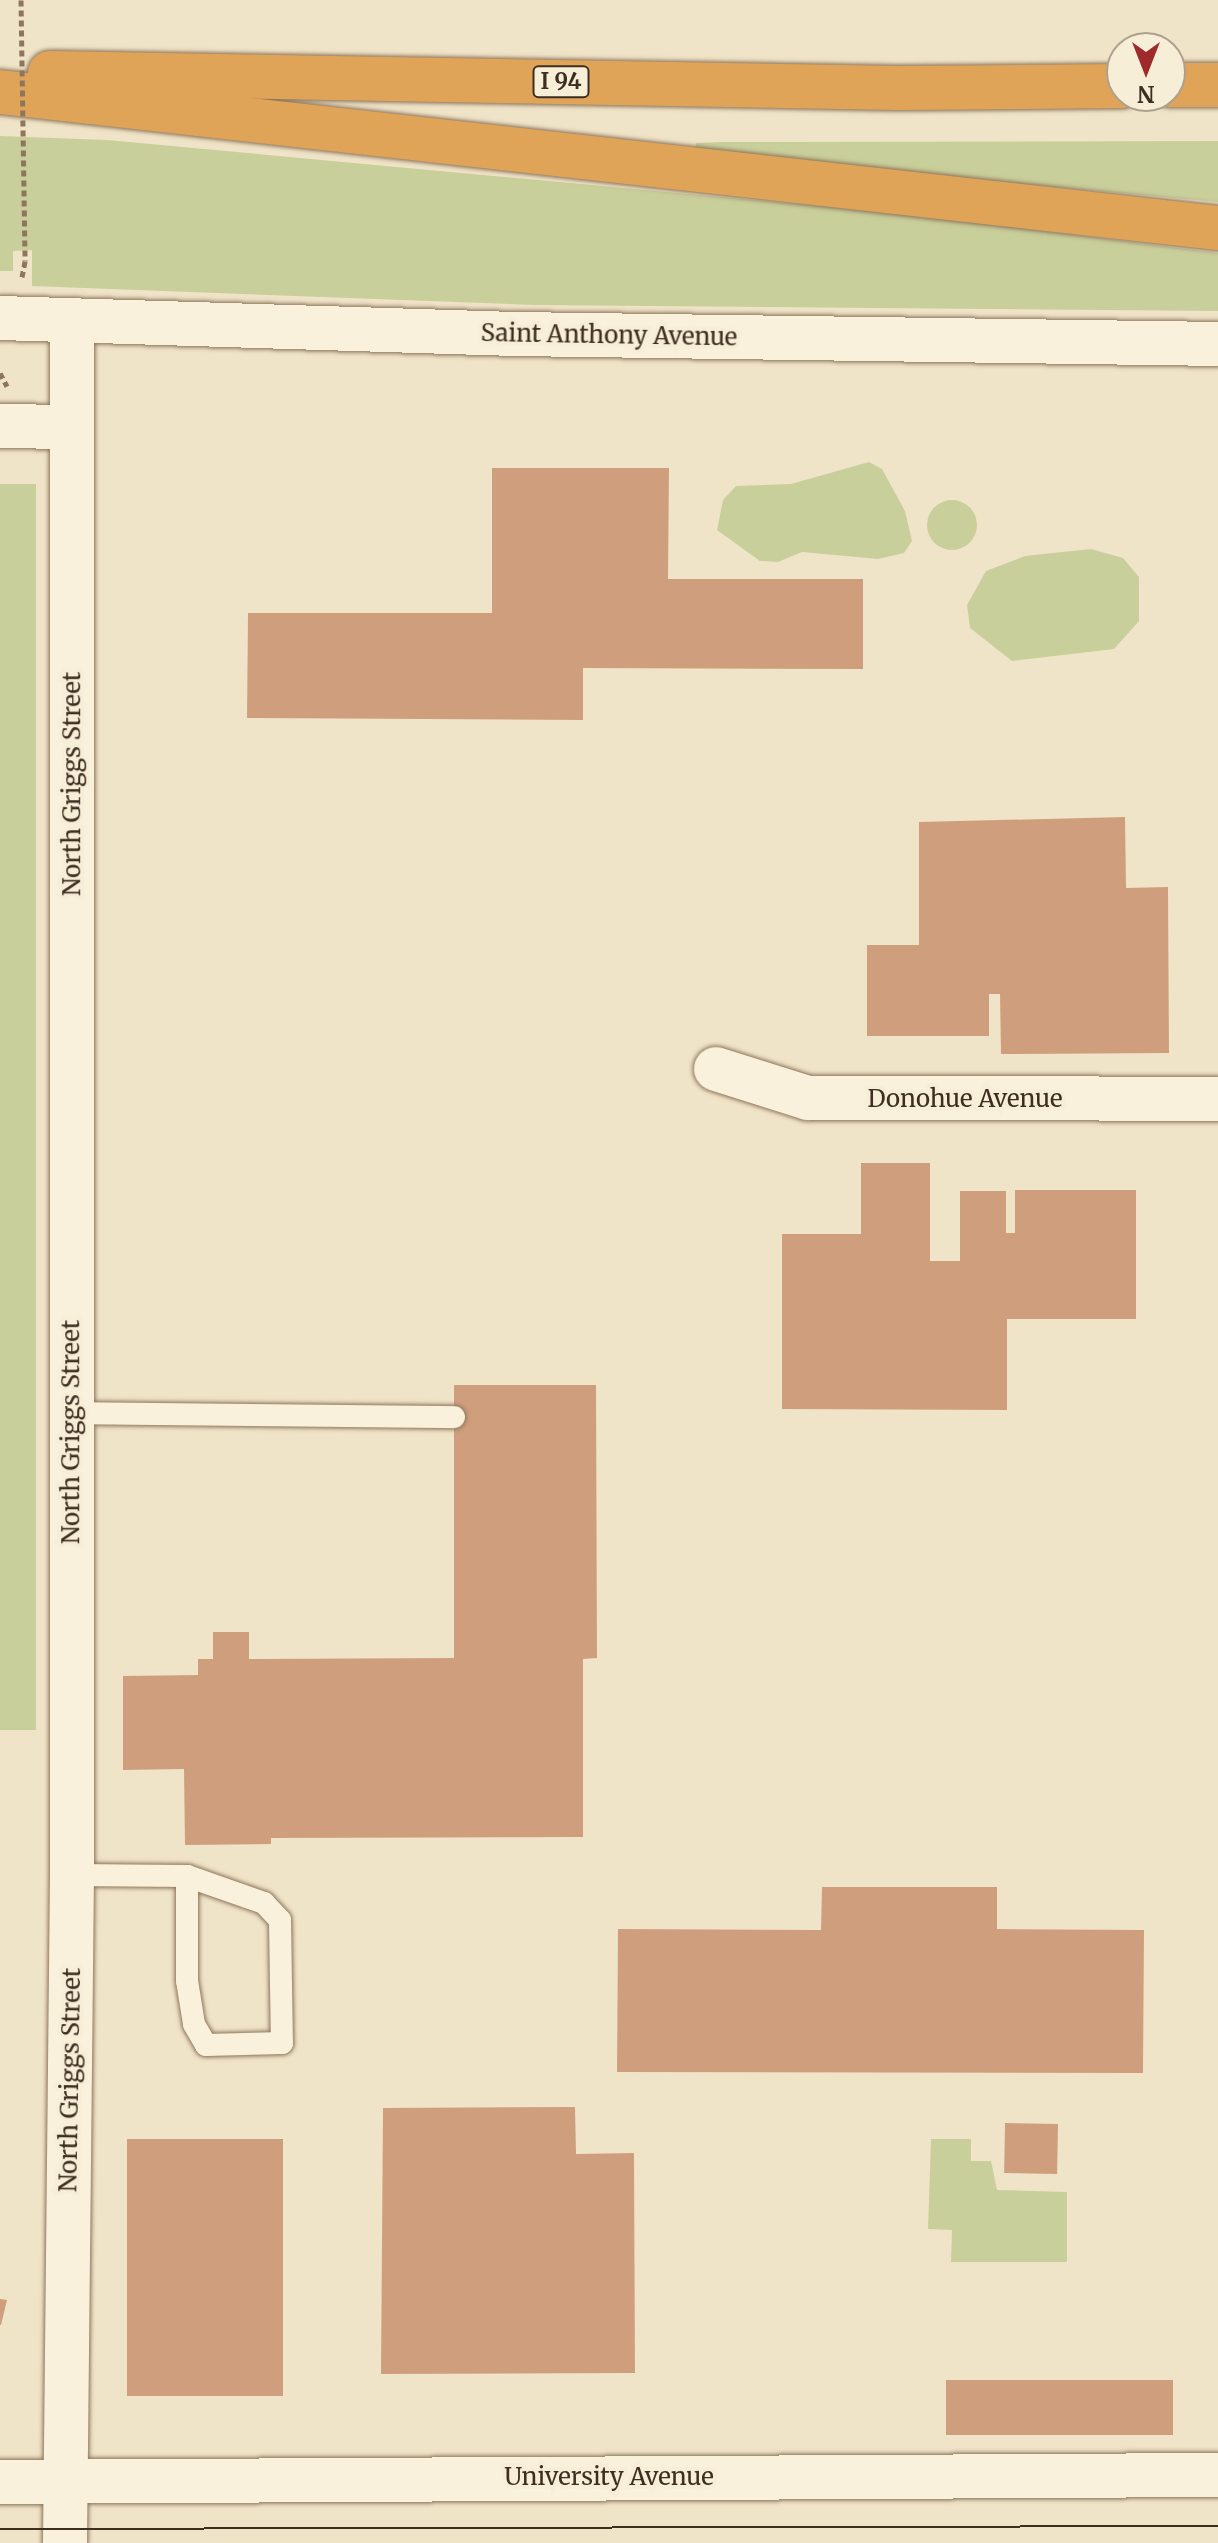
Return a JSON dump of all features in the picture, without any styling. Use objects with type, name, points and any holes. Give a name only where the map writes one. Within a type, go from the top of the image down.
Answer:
[{"type":"highway","name":"I 94","points":[[0,73],[898,88],[1106,86]]},
{"type":"highway","points":[[1186,85],[1218,85]]},
{"type":"highway","points":[[0,92],[1218,228]]},
{"type":"street","name":"Saint Anthony Avenue","points":[[0,318],[515,334],[1218,344]]},
{"type":"street","name":"North Griggs Street","points":[[65,2543],[63,2481],[72,1875],[72,320]]},
{"type":"street","points":[[0,426],[72,427]]},
{"type":"street","name":"Donohue Avenue","points":[[716,1069],[808,1098],[1218,1099]]},
{"type":"street","name":"University Avenue","points":[[0,2482],[1218,2475]]},
{"type":"lane","points":[[71,1413],[454,1417]]},
{"type":"lane","points":[[72,1875],[187,1876],[264,1903],[280,1920],[282,2043],[206,2045],[194,2024],[187,1981],[187,1876]]},
{"type":"path","points":[[21,0],[25,261]]},
{"type":"green space","points":[[0,136],[107,140],[926,216],[1218,253],[1218,311],[535,305],[32,286],[32,250],[13,251],[13,271],[0,271]]},
{"type":"green space","points":[[1218,141],[1218,202],[695,154],[696,143],[723,142]]},
{"type":"green space","points":[[869,462],[882,469],[905,511],[912,541],[904,553],[878,559],[802,552],[778,562],[760,561],[717,530],[723,500],[736,486],[791,484]]},
{"type":"green space","points":[[0,484],[36,484],[36,1730],[0,1730]]},
{"type":"green space","points":[[952,500],[970,507],[977,525],[970,543],[952,550],[934,543],[927,525],[934,507]]},
{"type":"green space","points":[[1091,549],[1123,558],[1139,577],[1139,621],[1114,649],[1012,661],[970,628],[967,605],[986,571],[1025,556]]},
{"type":"green space","points":[[931,2139],[971,2139],[971,2161],[991,2161],[997,2190],[1067,2192],[1067,2262],[951,2262],[952,2230],[928,2229]]},
{"type":"building","points":[[492,468],[669,468],[668,579],[863,579],[863,669],[583,668],[583,720],[247,718],[248,613],[492,613]]},
{"type":"building","points":[[1125,817],[1126,888],[1168,887],[1169,1053],[1001,1054],[1000,994],[989,994],[989,1036],[867,1036],[867,945],[919,945],[919,822]]},
{"type":"building","points":[[861,1163],[930,1163],[930,1261],[960,1261],[960,1191],[1006,1191],[1006,1233],[1015,1233],[1015,1190],[1136,1190],[1136,1319],[1007,1319],[1007,1410],[782,1409],[782,1234],[861,1234]]},
{"type":"building","points":[[454,1385],[596,1385],[597,1658],[583,1659],[583,1837],[271,1838],[271,1844],[185,1845],[184,1769],[123,1770],[123,1676],[198,1675],[198,1659],[213,1659],[213,1632],[249,1632],[249,1659],[454,1658]]},
{"type":"building","points":[[822,1887],[997,1887],[997,1929],[1144,1930],[1143,2073],[617,2072],[618,1929],[821,1930]]},
{"type":"building","points":[[575,2107],[576,2154],[634,2153],[635,2373],[381,2374],[383,2108]]},
{"type":"building","points":[[1005,2123],[1058,2124],[1057,2174],[1004,2173]]},
{"type":"building","points":[[127,2139],[283,2139],[283,2396],[127,2396]]},
{"type":"building","points":[[0,2299],[7,2300],[1,2325],[0,2325]]},
{"type":"building","points":[[946,2380],[1173,2380],[1173,2435],[946,2435]]},
{"type":"tram line","points":[[0,2529],[1218,2526]]}]
